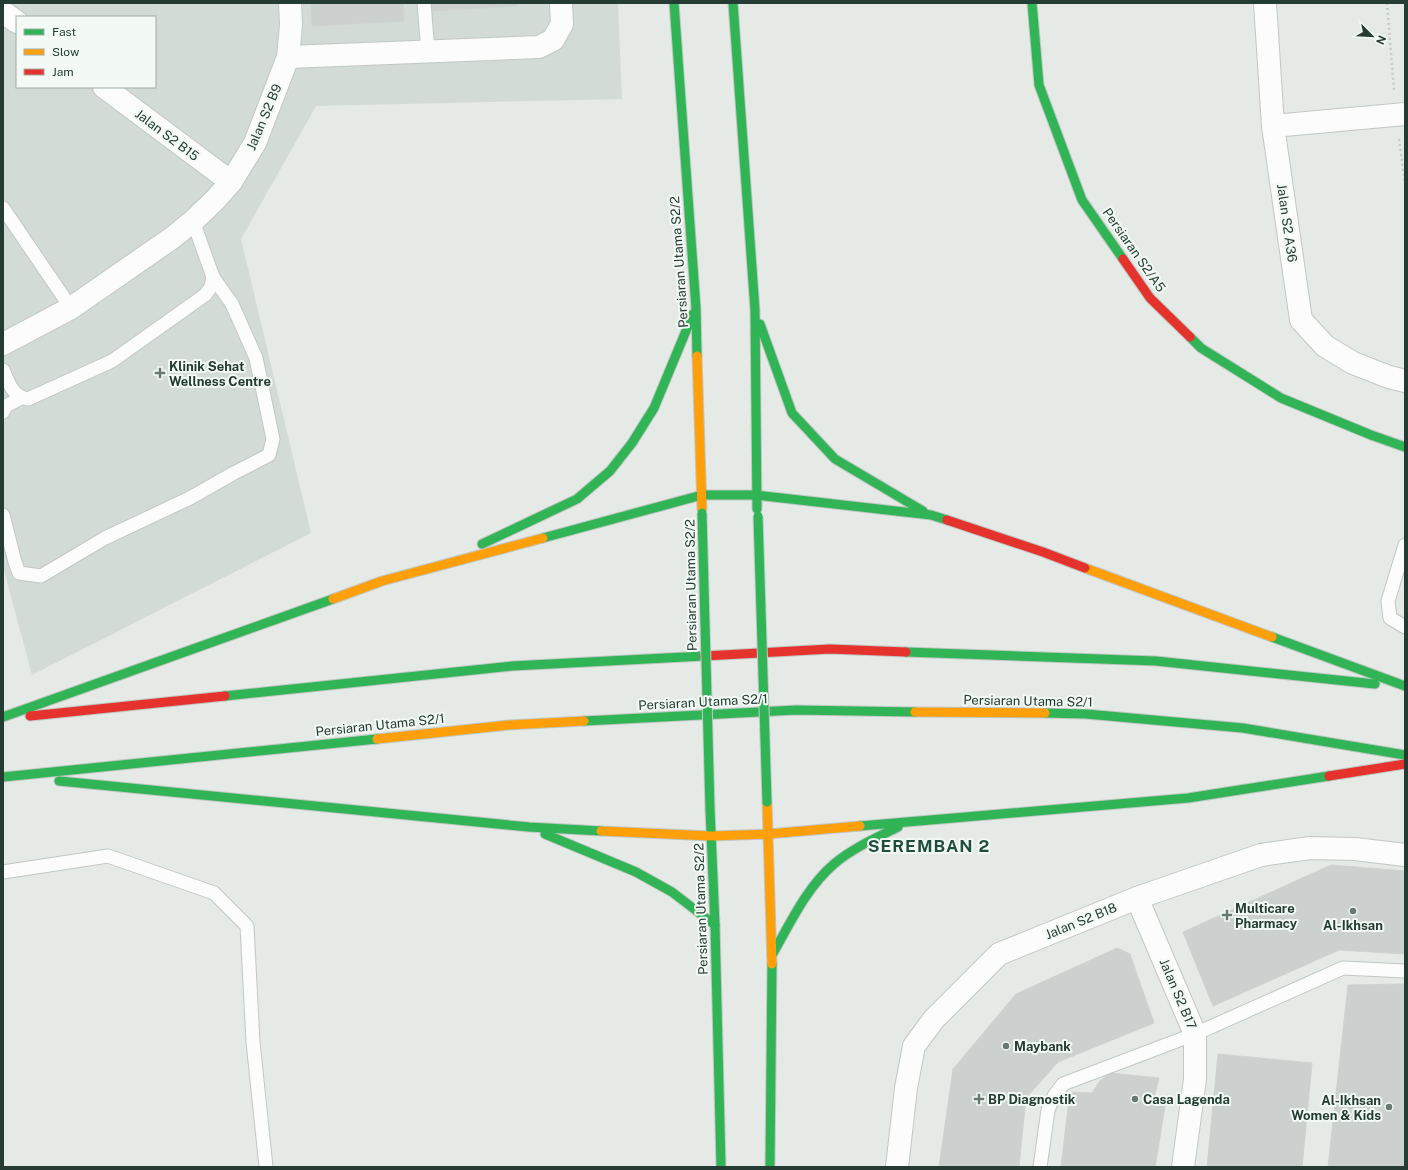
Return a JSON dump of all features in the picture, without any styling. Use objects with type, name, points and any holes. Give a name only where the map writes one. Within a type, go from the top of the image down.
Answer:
[{"type":"main road","name":"Persiaran Utama S2/2","points":[[674,3],[696,308],[710,808],[716,926],[721,1167]]},
{"type":"main road","points":[[733,3],[755,310],[756,495],[758,516],[772,955],[770,1167]]},
{"type":"main road","name":"Persiaran S2/A5","points":[[1032,3],[1039,85],[1082,200],[1150,298],[1201,348],[1281,398],[1371,435],[1405,447]]},
{"type":"main road","points":[[430,568],[577,499],[610,471],[632,443],[654,408],[696,308]]},
{"type":"main road","points":[[755,310],[792,413],[835,460],[930,515]]},
{"type":"main road","points":[[3,718],[382,581],[702,495],[756,495],[930,515],[1043,552],[1405,686]]},
{"type":"main road","points":[[3,718],[512,666],[830,649],[1156,662],[1405,686]]},
{"type":"main road","name":"Persiaran Utama S2/1","points":[[7,777],[509,725],[796,710],[1086,714],[1243,728],[1405,755]]},
{"type":"main road","points":[[7,777],[529,827],[712,836],[768,834],[1188,798],[1405,764]]},
{"type":"main road","points":[[772,955],[809,892],[827,869],[855,848],[910,822]]},
{"type":"main road","points":[[529,827],[636,872],[672,892],[716,926]]},
{"type":"street","name":"Jalan S2 B9","points":[[3,344],[71,308],[172,238],[193,221],[231,182],[256,143],[288,57],[291,25],[290,3]]},
{"type":"street","points":[[288,57],[539,47],[552,40],[562,24],[561,3]]},
{"type":"street","name":"Jalan S2 A36","points":[[1265,3],[1273,126],[1301,320],[1325,346],[1353,363],[1389,377],[1405,380]]},
{"type":"street","points":[[3,12],[16,21]]},
{"type":"street","name":"Jalan S2 B15","points":[[105,88],[231,182]]},
{"type":"street","points":[[1273,126],[1405,114]]},
{"type":"street","name":"Jalan S2 B18","points":[[897,1167],[906,1088],[914,1046],[934,1019],[999,954],[1137,898],[1261,855],[1310,848],[1355,849],[1405,855]]},
{"type":"street","name":"Jalan S2 B17","points":[[1137,898],[1195,1034],[1195,1079],[1183,1167]]},
{"type":"lane","points":[[424,3],[428,52]]},
{"type":"lane","points":[[3,208],[71,308]]},
{"type":"lane","points":[[3,515],[19,573],[41,576],[105,538],[190,498],[269,455],[273,439],[256,358],[232,304],[213,277],[193,221]]},
{"type":"lane","points":[[3,370],[14,392],[21,398],[28,399],[112,361],[205,295],[211,287],[213,277]]},
{"type":"lane","points":[[3,412],[6,406],[21,398]]},
{"type":"lane","points":[[1405,545],[1388,601],[1390,618],[1405,627]]},
{"type":"lane","points":[[3,872],[108,856],[214,893],[247,926],[253,1042],[266,1167]]},
{"type":"lane","points":[[1040,1167],[1048,1110],[1054,1096],[1063,1084],[1195,1034],[1343,968],[1405,971]]},
{"type":"shaded area","points":[[3,3],[618,3],[622,99],[316,106],[241,239],[311,533],[32,675],[3,567]]},
{"type":"building","points":[[311,3],[403,3],[404,21],[312,26]]},
{"type":"building","points":[[429,3],[518,3],[518,6],[429,11]]},
{"type":"building","points":[[1331,865],[1405,871],[1405,954],[1339,950],[1213,1006],[1183,932]]},
{"type":"building","points":[[1117,948],[1130,954],[1154,1023],[1058,1062],[1026,1098],[1019,1167],[939,1167],[953,1069],[1016,994]]},
{"type":"building","points":[[1405,984],[1405,1167],[1328,1167],[1348,985]]},
{"type":"building","points":[[1218,1054],[1312,1063],[1302,1167],[1207,1167]]},
{"type":"building","points":[[1110,1073],[1159,1078],[1154,1098],[1166,1100],[1155,1167],[1061,1167],[1070,1092],[1092,1093],[1100,1081]]},
{"type":"traffic: fast","points":[[674,3],[696,308],[697,356]]},
{"type":"traffic: fast","points":[[733,3],[755,310],[757,509]]},
{"type":"traffic: fast","points":[[1032,3],[1039,85],[1082,200],[1123,259]]},
{"type":"traffic: fast","points":[[482,544],[577,499],[610,471],[632,443],[654,408],[693,314]]},
{"type":"traffic: fast","points":[[760,324],[792,413],[835,459],[923,511]]},
{"type":"traffic: fast","points":[[1190,337],[1201,348],[1281,398],[1371,435],[1405,447]]},
{"type":"traffic: fast","points":[[543,538],[702,495],[756,495],[931,515],[947,520]]},
{"type":"traffic: fast","points":[[702,513],[710,809]]},
{"type":"traffic: fast","points":[[758,516],[767,802]]},
{"type":"traffic: fast","points":[[3,717],[333,599]]},
{"type":"traffic: fast","points":[[1272,637],[1405,686]]},
{"type":"traffic: fast","points":[[906,652],[1156,661],[1375,684]]},
{"type":"traffic: fast","points":[[225,696],[512,666],[704,656]]},
{"type":"traffic: fast","points":[[584,721],[796,710],[915,712]]},
{"type":"traffic: fast","points":[[1045,713],[1086,714],[1243,728],[1405,755]]},
{"type":"traffic: fast","points":[[3,777],[377,739]]},
{"type":"traffic: fast","points":[[860,826],[1188,798],[1329,776]]},
{"type":"traffic: fast","points":[[59,781],[529,827],[601,831]]},
{"type":"traffic: fast","points":[[710,809],[715,925],[721,1167]]},
{"type":"traffic: fast","points":[[772,955],[799,907],[824,874],[834,864],[849,853],[898,827]]},
{"type":"traffic: fast","points":[[545,834],[636,872],[672,892],[715,925]]},
{"type":"traffic: fast","points":[[770,1167],[772,964]]},
{"type":"traffic: slow","points":[[697,356],[702,509]]},
{"type":"traffic: slow","points":[[333,599],[382,581],[543,538]]},
{"type":"traffic: slow","points":[[1085,568],[1272,637]]},
{"type":"traffic: slow","points":[[915,712],[1045,713]]},
{"type":"traffic: slow","points":[[377,739],[509,725],[584,721]]},
{"type":"traffic: slow","points":[[767,802],[772,964]]},
{"type":"traffic: slow","points":[[601,831],[711,836],[768,834],[860,826]]},
{"type":"traffic: jam","points":[[1123,259],[1150,298],[1190,337]]},
{"type":"traffic: jam","points":[[947,520],[1043,552],[1085,568]]},
{"type":"traffic: jam","points":[[704,656],[830,649],[906,652]]},
{"type":"traffic: jam","points":[[30,716],[225,696]]},
{"type":"traffic: jam","points":[[1329,776],[1405,764]]},
{"type":"place","name":"Klinik Sehat Wellness Centre","points":[[160,373]]},
{"type":"place","name":"Al-Ikhsan","points":[[1353,911]]},
{"type":"place","name":"Multicare Pharmacy","points":[[1227,915]]},
{"type":"place","name":"Maybank","points":[[1006,1046]]},
{"type":"place","name":"BP Diagnostik","points":[[979,1099]]},
{"type":"place","name":"Casa Lagenda","points":[[1135,1099]]},
{"type":"place","name":"Al-Ikhsan Women & Kids","points":[[1389,1107]]},
{"type":"district","name":"SEREMBAN 2","points":[[929,846]]}]
